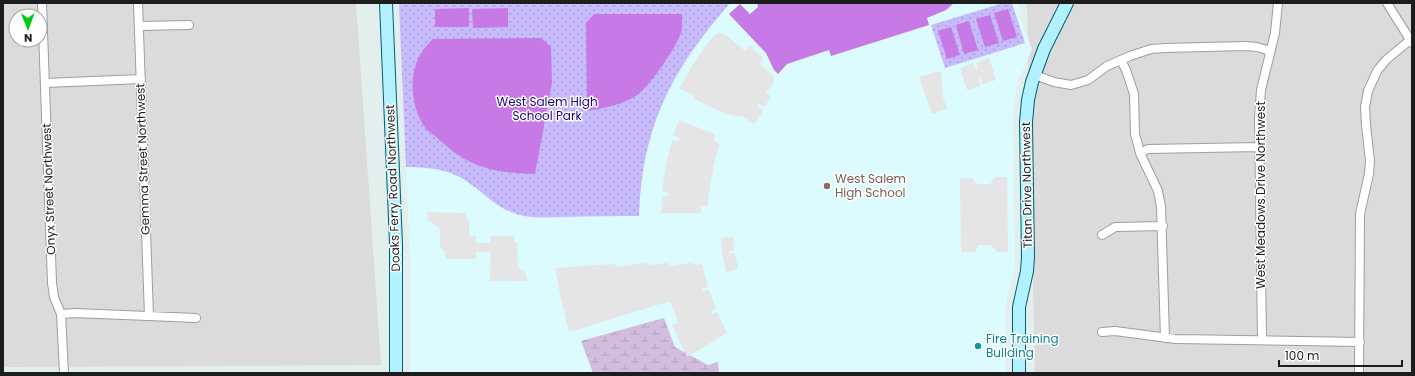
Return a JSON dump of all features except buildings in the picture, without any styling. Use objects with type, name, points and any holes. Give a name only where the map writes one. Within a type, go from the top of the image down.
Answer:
[{"type":"street","name":"Onyx Street Northwest","points":[[42,3],[52,283],[54,297],[61,314],[64,373]]},
{"type":"street","name":"Gemma Street Northwest","points":[[138,3],[149,316]]},
{"type":"street","name":"Doaks Ferry Road Northwest","points":[[386,3],[396,244],[396,373]]},
{"type":"street","name":"Titan Drive Northwest","points":[[1019,373],[1019,307],[1027,271],[1028,257],[1026,111],[1034,75],[1044,49],[1067,3]]},
{"type":"street","name":"West Meadows Drive Northwest","points":[[1262,340],[1258,147],[1259,117],[1261,90],[1275,33],[1278,3]]},
{"type":"street","points":[[1359,373],[1360,214],[1369,174],[1370,161],[1365,108],[1368,91],[1376,71],[1392,54],[1411,42],[1387,3]]},
{"type":"street","points":[[139,26],[189,25]]},
{"type":"street","points":[[1034,75],[1054,82],[1071,85],[1081,83],[1088,80],[1107,66],[1151,49],[1245,46],[1257,47],[1270,51]]},
{"type":"street","points":[[1121,60],[1134,94],[1135,134],[1140,153],[1158,191],[1161,206],[1163,226],[1165,338]]},
{"type":"street","points":[[45,82],[141,79]]},
{"type":"street","points":[[1140,153],[1148,149],[1258,147]]},
{"type":"street","points":[[1102,235],[1115,227],[1163,226]]},
{"type":"street","points":[[61,314],[75,313],[196,318]]},
{"type":"street","points":[[1102,332],[1115,332],[1165,338],[1360,342]]},
{"type":"shaded area","points":[[3,3],[356,3],[381,365],[3,367]]},
{"type":"shaded area","name":"West Salem High School","points":[[730,3],[1017,3],[1032,49],[1018,81],[1013,113],[1015,265],[1007,297],[1006,308],[1006,373],[410,373],[410,258],[406,167],[435,169],[456,175],[469,182],[499,206],[518,215],[544,217],[638,216],[642,174],[646,152],[658,112],[683,63],[710,26]]},
{"type":"shaded area","points":[[1027,3],[1412,3],[1412,373],[1035,373]]},
{"type":"shaded area","points":[[719,33],[726,35],[745,51],[750,46],[763,58],[760,64],[774,77],[773,84],[766,92],[771,97],[764,107],[759,104],[757,105],[763,110],[755,124],[741,116],[736,117],[708,106],[693,98],[694,95],[679,89],[707,44],[715,35]]},
{"type":"shaded area","points":[[989,58],[996,80],[983,84],[979,78],[980,86],[967,90],[960,68],[973,63],[976,70],[978,68],[976,63]]},
{"type":"shaded area","points":[[939,71],[941,73],[943,97],[947,109],[932,114],[919,77]]},
{"type":"shaded area","points":[[679,120],[715,134],[714,141],[720,144],[714,163],[708,206],[701,206],[701,213],[661,213],[662,197],[669,195],[668,192],[662,192],[665,170],[672,140],[680,140],[679,137],[673,135]]},
{"type":"shaded area","points":[[995,177],[1007,177],[1008,252],[997,252],[991,245],[978,245],[975,252],[961,252],[960,178],[972,178],[977,184],[990,184]]},
{"type":"shaded area","points":[[427,212],[466,213],[466,219],[469,219],[469,236],[476,236],[476,243],[490,243],[491,236],[514,236],[514,242],[517,243],[518,267],[525,272],[527,281],[490,281],[490,252],[476,252],[476,259],[445,259],[445,252],[440,247],[440,229],[428,220]]},
{"type":"shaded area","points":[[733,237],[734,250],[728,252],[729,254],[735,253],[738,269],[726,272],[721,238]]},
{"type":"shaded area","points":[[643,263],[648,265],[667,263],[672,266],[690,263],[696,265],[702,264],[708,287],[702,289],[702,291],[709,290],[716,308],[710,312],[712,314],[717,312],[727,333],[687,357],[672,325],[678,322],[670,301],[569,332],[555,268],[613,264],[619,267]]},
{"type":"green space","name":"West Salem High School Park","points":[[399,3],[730,3],[692,52],[664,100],[654,126],[646,154],[641,183],[639,216],[528,217],[504,209],[462,178],[455,175],[431,168],[406,167]]},
{"type":"green space","points":[[757,3],[954,3],[946,10],[927,18],[929,25],[831,56],[829,50],[787,64],[778,74],[774,70],[766,53],[729,14],[740,4],[750,14],[758,7]]},
{"type":"green space","points":[[1003,3],[1012,3],[1025,43],[945,68],[931,25]]},
{"type":"green space","points":[[469,8],[469,27],[435,27],[435,9]]},
{"type":"green space","points":[[508,8],[508,27],[473,28],[472,9]]},
{"type":"green space","points":[[1008,9],[1017,37],[1003,41],[994,13]]},
{"type":"green space","points":[[594,14],[682,14],[682,29],[676,44],[643,90],[637,95],[619,104],[587,111],[586,23]]},
{"type":"green space","points":[[990,15],[999,43],[985,47],[976,19]]},
{"type":"green space","points":[[969,21],[978,50],[964,54],[956,25]]},
{"type":"green space","points":[[951,27],[960,55],[947,59],[938,31]]},
{"type":"green space","points":[[541,38],[551,47],[552,83],[535,174],[502,172],[476,164],[451,150],[425,127],[416,108],[413,78],[418,59],[423,50],[433,39]]},
{"type":"green space","points":[[664,318],[675,347],[708,365],[718,362],[719,373],[593,373],[581,341]]},
{"type":"place","name":"West Salem High School","points":[[827,186]]},
{"type":"place","name":"Fire Training Building","points":[[978,346]]}]
